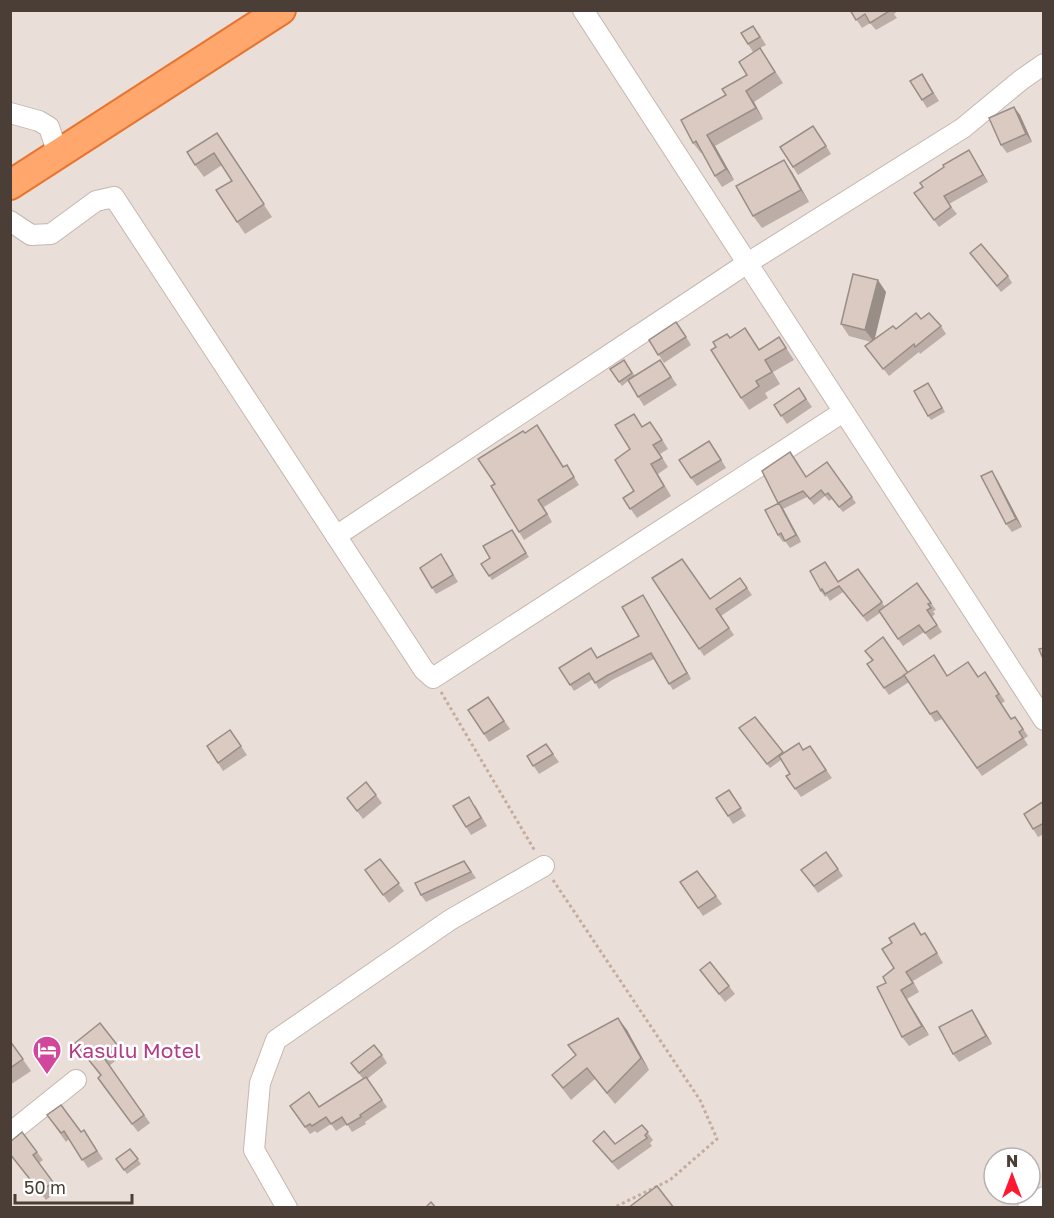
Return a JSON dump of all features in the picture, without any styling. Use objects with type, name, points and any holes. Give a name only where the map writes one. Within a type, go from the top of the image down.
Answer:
[{"type":"highway","points":[[10,185],[281,10]]},
{"type":"street","points":[[583,10],[1032,705],[1044,720]]},
{"type":"street","points":[[336,536],[746,264],[963,128],[1044,64]]},
{"type":"street","points":[[10,113],[39,121],[49,127],[58,154]]},
{"type":"street","points":[[10,221],[31,236],[51,234],[96,201],[114,197],[424,670],[433,678],[843,412]]},
{"type":"street","points":[[287,1208],[254,1150],[260,1083],[276,1040],[450,920],[544,866]]},
{"type":"street","points":[[10,1132],[76,1080]]},
{"type":"street","points":[[1028,1208],[1044,1197]]},
{"type":"path","points":[[613,1208],[670,1180],[717,1139],[700,1100],[666,1049]]},
{"type":"shaded area","points":[[10,11],[1043,11],[1043,1207],[11,1207]]},
{"type":"building","points":[[850,10],[891,10],[870,23],[865,14],[856,20]]},
{"type":"building","points":[[753,26],[760,37],[748,44],[741,33]]},
{"type":"building","points":[[760,48],[775,72],[746,91],[756,108],[707,135],[726,169],[715,176],[696,141],[693,143],[681,120],[726,95],[722,89],[747,75],[739,62]]},
{"type":"building","points":[[922,74],[933,93],[922,100],[910,81]]},
{"type":"building","points":[[1014,107],[1026,134],[1001,145],[989,118]]},
{"type":"building","points":[[813,126],[826,146],[793,167],[780,147]]},
{"type":"building","points":[[217,133],[264,204],[237,222],[216,190],[232,181],[214,153],[195,165],[187,152]]},
{"type":"building","points":[[969,150],[983,175],[944,196],[951,207],[934,220],[914,193],[923,187],[920,183],[944,167],[943,165]]},
{"type":"building","points":[[784,160],[801,190],[753,216],[736,186]]},
{"type":"building","points":[[981,244],[1008,276],[997,286],[970,253]]},
{"type":"building","points":[[853,274],[878,280],[865,330],[841,324]]},
{"type":"building","points":[[916,313],[921,319],[929,313],[941,326],[883,369],[865,346],[893,326],[896,329]]},
{"type":"building","points":[[676,322],[686,337],[658,355],[649,340]]},
{"type":"building","points":[[745,328],[759,350],[779,337],[786,348],[765,360],[772,372],[756,381],[759,386],[741,398],[711,350],[716,347],[713,342],[727,334],[730,338]]},
{"type":"building","points":[[624,360],[632,373],[619,382],[610,369]]},
{"type":"building","points":[[660,360],[671,377],[638,397],[628,380]]},
{"type":"building","points":[[928,383],[942,408],[928,416],[914,391]]},
{"type":"building","points":[[799,388],[806,399],[781,416],[774,405]]},
{"type":"building","points":[[634,414],[642,427],[650,422],[662,440],[653,445],[662,458],[651,464],[664,486],[630,509],[623,498],[634,491],[615,460],[630,449],[615,425]]},
{"type":"building","points":[[537,425],[563,467],[567,465],[574,477],[538,500],[547,514],[519,532],[491,486],[495,484],[478,459]]},
{"type":"building","points":[[709,441],[721,460],[691,478],[679,460]]},
{"type":"building","points":[[790,452],[806,477],[827,462],[852,497],[839,507],[828,493],[825,495],[821,490],[810,499],[803,491],[778,503],[762,471]]},
{"type":"building","points":[[992,471],[1016,519],[1006,524],[981,476]]},
{"type":"building","points":[[779,503],[796,535],[785,541],[781,533],[778,535],[765,510]]},
{"type":"building","points":[[512,530],[526,553],[489,576],[481,564],[490,558],[483,546]]},
{"type":"building","points":[[441,554],[453,575],[432,588],[420,568]]},
{"type":"building","points":[[682,559],[710,599],[740,578],[747,588],[716,609],[729,628],[699,649],[652,578]]},
{"type":"building","points":[[825,562],[838,582],[858,569],[882,602],[863,616],[839,586],[825,594],[810,571]]},
{"type":"building","points":[[917,583],[931,603],[928,604],[931,608],[927,610],[937,625],[925,633],[919,625],[898,639],[879,611]]},
{"type":"building","points":[[643,595],[687,673],[669,684],[651,653],[595,683],[589,673],[570,685],[559,668],[591,648],[597,658],[639,636],[622,607]]},
{"type":"building","points":[[883,637],[908,673],[884,688],[867,664],[873,660],[865,651]]},
{"type":"building","points":[[1044,648],[1044,661],[1039,649]]},
{"type":"building","points":[[934,655],[947,676],[968,662],[978,677],[985,672],[999,694],[996,696],[1011,719],[1015,717],[1023,729],[1019,732],[1023,738],[977,768],[937,711],[930,714],[904,675]]},
{"type":"building","points":[[488,697],[504,721],[484,734],[468,710]]},
{"type":"building","points":[[755,717],[783,752],[767,764],[739,728]]},
{"type":"building","points":[[230,730],[241,746],[218,763],[207,746]]},
{"type":"building","points":[[799,743],[803,750],[810,746],[826,770],[795,789],[786,776],[790,774],[779,756]]},
{"type":"building","points":[[546,744],[553,754],[533,766],[527,756]]},
{"type":"building","points":[[366,782],[376,795],[357,811],[347,798]]},
{"type":"building","points":[[729,790],[741,808],[728,816],[716,798]]},
{"type":"building","points":[[469,797],[481,818],[466,827],[453,806]]},
{"type":"building","points":[[1044,801],[1044,823],[1033,829],[1024,814]]},
{"type":"building","points":[[826,852],[838,869],[814,886],[801,870]]},
{"type":"building","points":[[380,859],[399,883],[383,895],[365,870]]},
{"type":"building","points":[[464,861],[471,872],[421,895],[415,883]]},
{"type":"building","points":[[697,871],[716,896],[698,908],[680,882]]},
{"type":"building","points":[[914,923],[921,935],[925,933],[937,953],[906,972],[913,983],[901,990],[922,1026],[902,1037],[877,987],[886,983],[883,977],[894,968],[882,949],[892,943],[889,938]]},
{"type":"building","points":[[710,962],[729,986],[719,994],[700,970]]},
{"type":"building","points":[[972,1010],[986,1036],[953,1054],[939,1027]]},
{"type":"building","points":[[618,1018],[641,1058],[607,1093],[587,1068],[563,1088],[552,1075],[576,1055],[568,1045]]},
{"type":"building","points":[[100,1023],[118,1046],[104,1058],[144,1115],[132,1124],[98,1078],[101,1075],[75,1043]]},
{"type":"building","points":[[10,1041],[23,1059],[10,1068]]},
{"type":"building","points":[[374,1045],[382,1055],[359,1073],[351,1063]]},
{"type":"building","points":[[366,1077],[382,1100],[347,1125],[342,1117],[331,1124],[326,1117],[312,1126],[310,1124],[305,1127],[290,1106],[309,1092],[319,1107]]},
{"type":"building","points":[[61,1105],[81,1132],[84,1130],[97,1151],[82,1160],[64,1131],[61,1133],[47,1115]]},
{"type":"building","points":[[642,1125],[648,1132],[645,1135],[647,1138],[612,1162],[593,1141],[604,1131],[615,1144]]},
{"type":"building","points":[[22,1132],[37,1152],[33,1155],[53,1182],[40,1192],[10,1154],[10,1142]]},
{"type":"building","points":[[130,1149],[138,1159],[124,1170],[116,1159]]},
{"type":"building","points":[[657,1186],[674,1208],[628,1208]]},
{"type":"building","points":[[431,1202],[436,1208],[425,1208]]},
{"type":"place","name":"Kasulu Motel","points":[[47,1076]]}]
